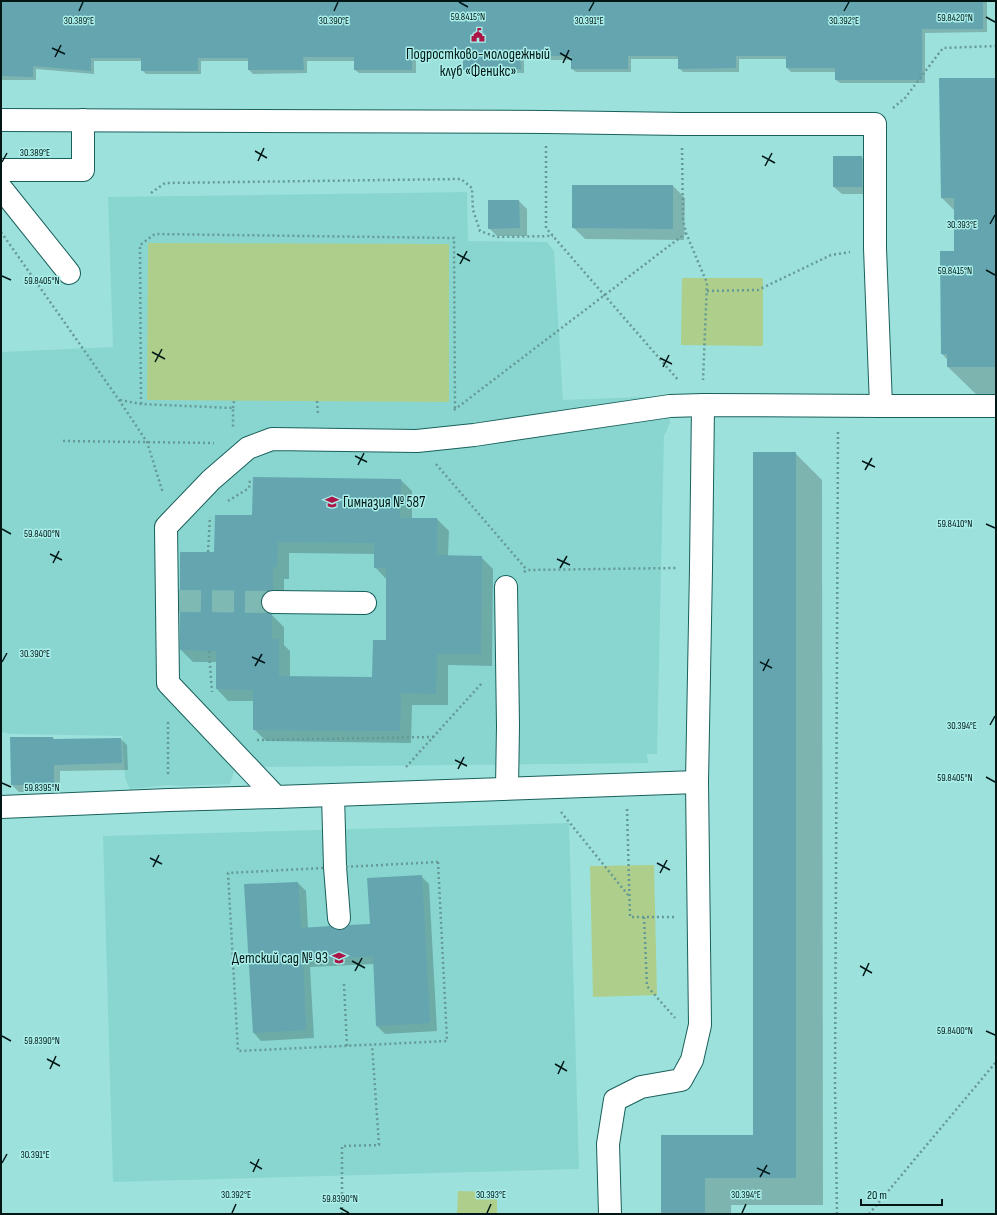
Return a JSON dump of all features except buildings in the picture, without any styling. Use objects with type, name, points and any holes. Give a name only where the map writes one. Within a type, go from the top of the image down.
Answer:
[{"type":"lane","points":[[1,120],[875,124],[875,248],[881,406]]},
{"type":"lane","points":[[1,170],[83,170],[83,120]]},
{"type":"lane","points":[[1,188],[69,273]]},
{"type":"lane","points":[[610,1214],[608,1144],[615,1100],[641,1087],[681,1080],[692,1060],[700,1025],[697,782],[703,405]]},
{"type":"lane","points":[[276,797],[168,683],[173,601],[166,527],[211,480],[248,448],[272,438],[417,441],[670,406],[996,406]]},
{"type":"lane","points":[[506,588],[507,788]]},
{"type":"lane","points":[[273,602],[365,603]]},
{"type":"lane","points":[[1,807],[697,782]]},
{"type":"lane","points":[[333,795],[335,867],[339,918]]},
{"type":"path","points":[[875,124],[905,98],[943,48],[996,46]]},
{"type":"path","points":[[546,122],[546,228],[690,394],[703,405]]},
{"type":"path","points":[[682,124],[683,220],[686,233],[707,283],[703,405]]},
{"type":"path","points":[[151,193],[165,183],[461,179],[472,188],[472,210],[480,231],[496,237],[553,236]]},
{"type":"path","points":[[1,232],[147,442],[166,501],[166,527]]},
{"type":"path","points":[[449,411],[455,409],[686,233]]},
{"type":"path","points":[[141,404],[140,245],[155,234],[454,238],[455,409]]},
{"type":"path","points":[[707,291],[758,290],[831,255],[875,248]]},
{"type":"path","points":[[119,400],[141,404],[233,408]]},
{"type":"path","points":[[234,401],[232,443],[261,443]]},
{"type":"path","points":[[837,1214],[835,1069],[838,426]]},
{"type":"path","points":[[63,441],[217,443]]},
{"type":"path","points":[[417,441],[527,570],[701,568]]},
{"type":"path","points":[[223,503],[249,488],[250,474]]},
{"type":"path","points":[[208,552],[210,511]]},
{"type":"path","points":[[382,793],[506,657]]},
{"type":"path","points":[[168,683],[169,800]]},
{"type":"path","points":[[234,752],[250,740],[433,737]]},
{"type":"path","points":[[626,784],[630,917],[699,918]]},
{"type":"path","points":[[556,786],[561,813],[629,896]]},
{"type":"path","points":[[438,862],[447,1041],[372,1045],[238,1051],[228,873],[438,862]]},
{"type":"path","points":[[644,917],[647,986],[696,1043]]},
{"type":"path","points":[[344,984],[347,1046]]},
{"type":"path","points":[[342,1214],[342,1146],[379,1145],[372,1045]]},
{"type":"path","points":[[869,1214],[996,1062]]},
{"type":"shaded area","name":"Гимназия № 587","points":[[467,192],[468,241],[547,242],[554,251],[563,400],[669,396],[670,423],[664,436],[657,754],[647,754],[648,763],[245,766],[235,768],[230,784],[182,786],[168,785],[130,789],[125,778],[122,736],[11,734],[2,732],[1,352],[113,347],[108,197]]},
{"type":"shaded area","name":"Детский сад № 93","points":[[569,823],[579,1169],[113,1182],[103,836]]},
{"type":"green space","points":[[148,243],[449,244],[449,402],[147,400]]},
{"type":"green space","points":[[682,278],[763,278],[763,346],[681,345]]},
{"type":"green space","points":[[654,865],[657,995],[593,997],[590,866]]},
{"type":"green space","points":[[458,1191],[497,1192],[497,1214],[457,1214]]},
{"type":"tunnel","points":[[179,601],[273,602]]},
{"type":"place","name":"Подростково-молодежный клуб «Феникс»","points":[[478,35]]},
{"type":"place","name":"Гимназия № 587","points":[[332,502]]},
{"type":"place","name":"Детский сад № 93","points":[[339,958]]}]
